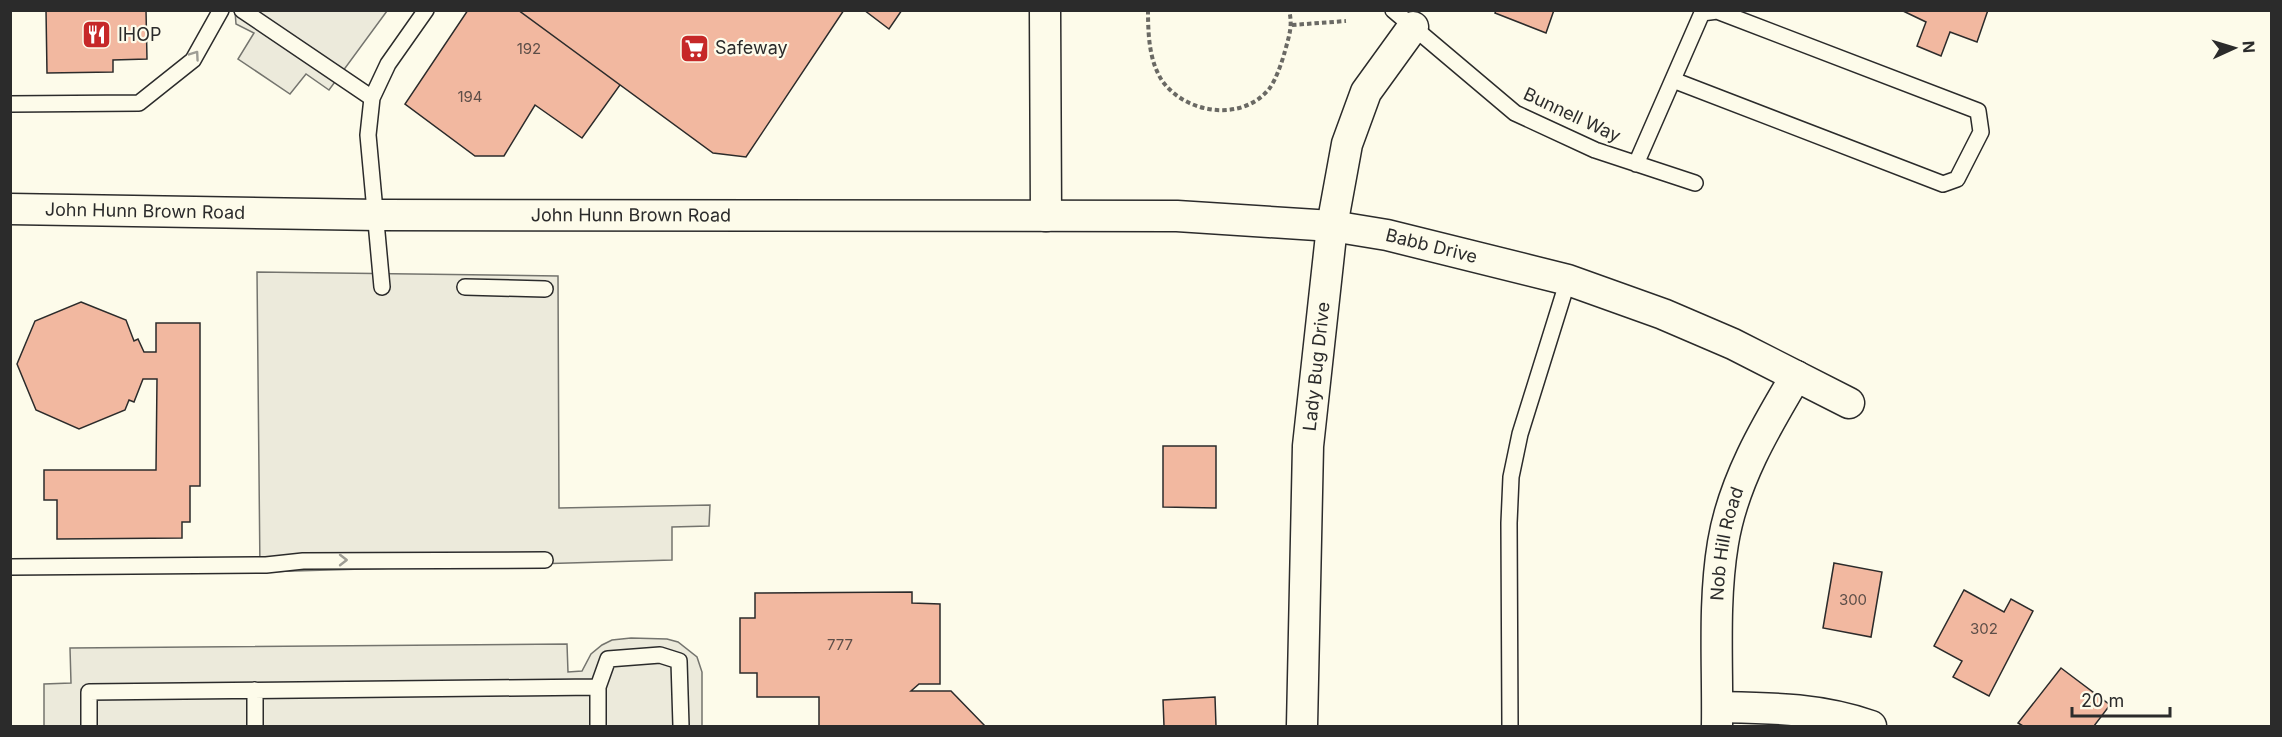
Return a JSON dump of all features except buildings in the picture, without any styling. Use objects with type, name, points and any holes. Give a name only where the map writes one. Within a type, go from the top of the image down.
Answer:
[{"type":"street","points":[[1045,10],[1047,216]]},
{"type":"street","name":"Lady Bug Drive","points":[[1302,726],[1308,446],[1332,226],[1347,144],[1366,92],[1403,19]]},
{"type":"street","name":"John Hunn Brown Road","points":[[10,209],[378,214],[1047,216]]},
{"type":"street","name":"Babb Drive","points":[[1047,216],[1211,218],[1332,226],[1387,235],[1568,280],[1673,318],[1733,344],[1849,403]]},
{"type":"street","name":"Nob Hill Road","points":[[1718,717],[1718,602],[1723,543],[1756,442],[1796,376]]},
{"type":"street","points":[[1718,717],[1787,709],[1837,715],[1871,726]]},
{"type":"lane","points":[[10,104],[139,103],[193,60],[221,10]]},
{"type":"lane","points":[[242,10],[372,98]]},
{"type":"lane","points":[[382,287],[378,214],[369,145],[372,98],[388,64],[426,10]]},
{"type":"lane","points":[[1636,164],[1702,13],[1717,11],[1978,111],[1981,132],[1957,179],[1943,184],[1673,80]]},
{"type":"lane","name":"Bunnell Way","points":[[1403,19],[1515,113],[1595,150],[1695,183]]},
{"type":"lane","points":[[1510,726],[1509,523],[1511,477],[1520,434],[1568,280]]},
{"type":"lane","points":[[465,287],[545,289]]},
{"type":"lane","points":[[10,567],[266,565],[303,561],[545,560]]},
{"type":"lane","points":[[598,726],[598,687],[608,658],[660,655],[679,661],[681,726]]},
{"type":"lane","points":[[89,726],[88,692],[598,687]]},
{"type":"lane","points":[[255,690],[255,726]]},
{"type":"path","points":[[1148,10],[1149,46],[1163,82],[1188,103],[1219,112],[1247,105],[1269,89],[1282,61],[1292,25],[1289,10]]},
{"type":"path","points":[[1292,25],[1346,21]]},
{"type":"shaded area","points":[[235,11],[387,11],[329,90],[306,74],[290,94],[238,59],[254,33],[236,24]]},
{"type":"shaded area","points":[[257,272],[558,276],[559,508],[710,505],[709,526],[672,527],[672,560],[260,572]]},
{"type":"shaded area","points":[[667,639],[678,642],[697,657],[702,672],[702,726],[44,726],[44,684],[71,683],[70,648],[567,644],[568,672],[582,671],[591,654],[602,645],[612,640]]},
{"type":"place","name":"IHOP","points":[[97,35]]},
{"type":"place","name":"Safeway","points":[[694,48]]}]
